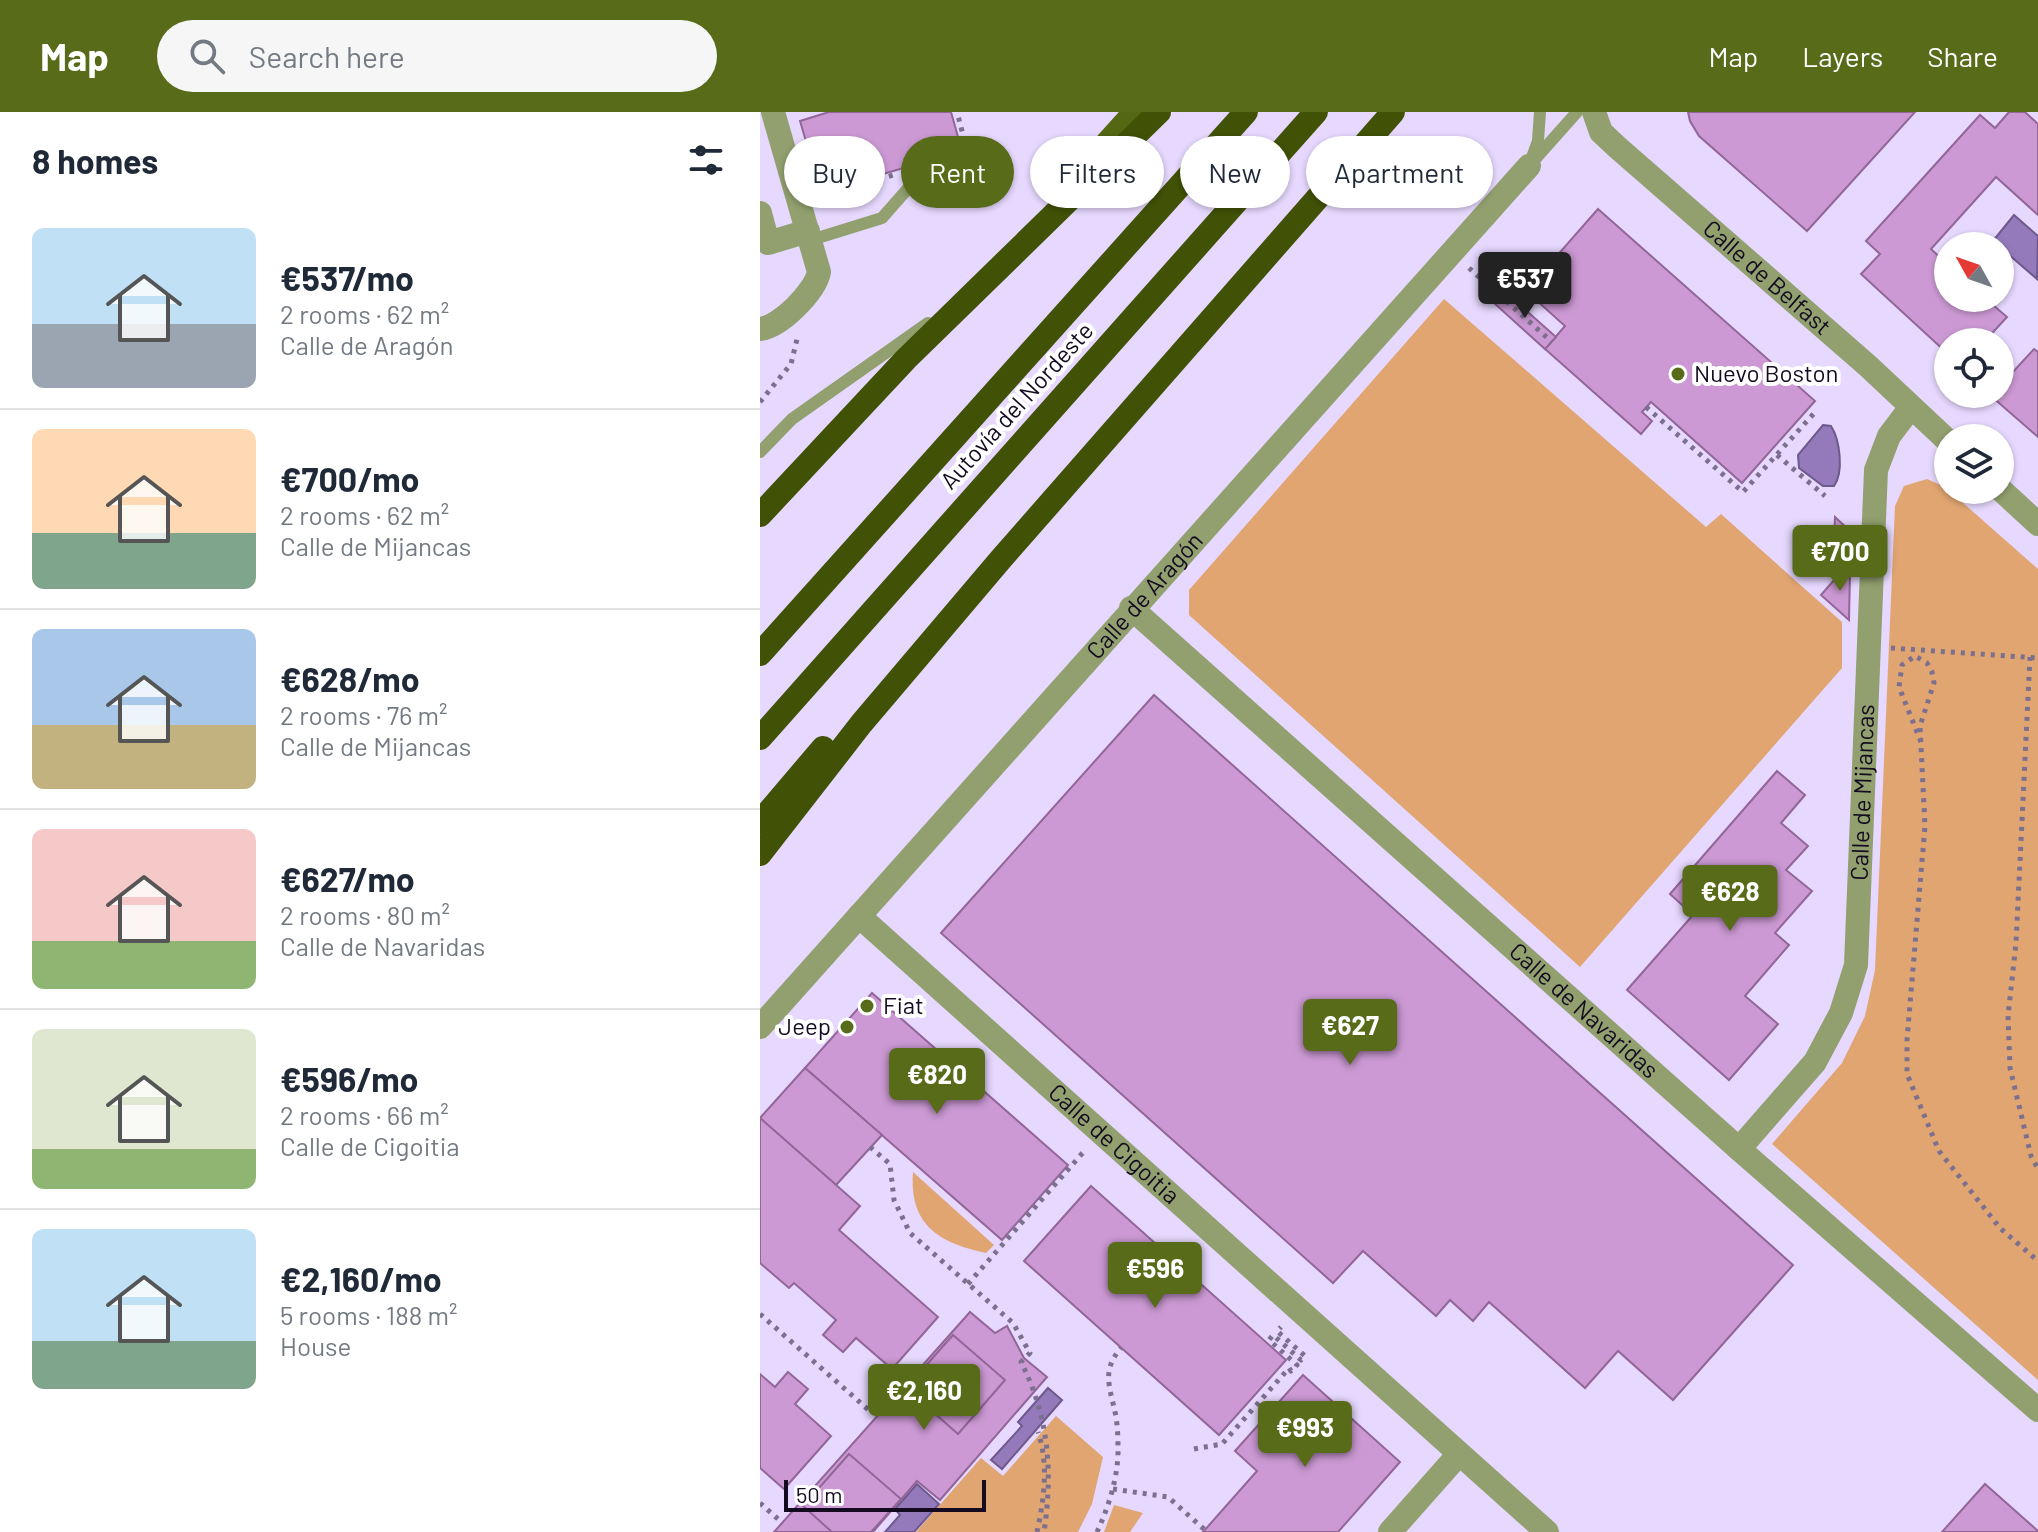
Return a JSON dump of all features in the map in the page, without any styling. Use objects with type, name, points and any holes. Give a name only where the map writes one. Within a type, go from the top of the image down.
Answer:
[{"type":"highway","points":[[760,515],[906,359],[1159,112]]},
{"type":"highway","name":"Autovía del Nordeste","points":[[760,654],[1246,112]]},
{"type":"highway","name":"Autovía del Nordeste","points":[[760,738],[1316,112]]},
{"type":"highway","points":[[760,822],[992,550],[1381,112]]},
{"type":"highway","points":[[1372,136],[1393,112]]},
{"type":"highway","points":[[760,854],[861,724],[1001,559],[1309,208]]},
{"type":"main road","points":[[996,271],[1135,112]]},
{"type":"street","points":[[760,329],[774,326],[781,320],[817,280],[819,272],[773,112]]},
{"type":"street","name":"Calle de Belfast","points":[[1594,112],[1601,132],[1617,147],[1934,428]]},
{"type":"street","name":"Calle de Aragón","points":[[760,1027],[1131,608],[1529,166]]},
{"type":"street","points":[[760,213],[764,244],[810,236]]},
{"type":"street","name":"Calle de Mijancas","points":[[1739,1149],[1815,1062],[1841,1013],[1856,965],[1876,470],[1889,436],[1911,407]]},
{"type":"street","points":[[2014,502],[2038,524]]},
{"type":"street","name":"Calle de Navaridas","points":[[1131,608],[1739,1149],[2038,1410]]},
{"type":"street","name":"Calle de Cigoitia","points":[[859,916],[1547,1532]]},
{"type":"street","points":[[1390,1532],[1459,1454]]},
{"type":"lane","points":[[1377,136],[1403,112]]},
{"type":"lane","points":[[1529,166],[1538,141],[1540,112]]},
{"type":"lane","points":[[1529,166],[1577,112]]},
{"type":"lane","points":[[810,236],[882,218],[901,196]]},
{"type":"lane","points":[[760,452],[792,419],[895,348],[996,271]]},
{"type":"path","points":[[1462,262],[1552,342]]},
{"type":"path","points":[[760,402],[791,364],[797,339],[793,336]]},
{"type":"path","points":[[1646,407],[1743,492],[1817,410]]},
{"type":"path","points":[[1777,455],[1825,496]]},
{"type":"path","points":[[1870,646],[2038,658]]},
{"type":"path","points":[[1921,742],[1899,687],[1902,665],[1915,656],[1927,663],[1934,683],[1922,714],[1925,826],[1907,1040],[1907,1074],[1939,1151],[2000,1228],[2038,1261]]},
{"type":"path","points":[[2030,657],[2016,943],[2008,1016],[2013,1083],[2031,1156],[2038,1169]]},
{"type":"path","points":[[968,1284],[1092,1142]]},
{"type":"path","points":[[870,1147],[890,1164],[894,1200],[910,1233],[1013,1323],[1030,1353],[1021,1362],[1044,1422],[1049,1457],[1050,1490],[1044,1532]]},
{"type":"path","points":[[760,1314],[872,1413]]},
{"type":"path","points":[[1194,1449],[1222,1444],[1289,1368],[1291,1371],[1297,1365],[1269,1340],[1273,1335],[1301,1360],[1305,1356],[1277,1331],[1289,1318]]},
{"type":"path","points":[[1097,1532],[1113,1489],[1118,1458],[1116,1419],[1108,1385],[1110,1360],[1121,1348]]},
{"type":"path","points":[[1037,1532],[1045,1463],[1038,1432]]},
{"type":"path","points":[[1113,1489],[1168,1497],[1205,1530]]},
{"type":"path","points":[[760,1503],[778,1519]]},
{"type":"shaded area","points":[[2014,215],[2038,236],[2037,279],[2014,259],[2014,232],[2000,232]]},
{"type":"shaded area","points":[[1444,299],[1706,527],[1721,514],[1842,622],[1842,668],[1580,967],[1189,615],[1189,590]]},
{"type":"shaded area","points":[[1823,425],[1831,426],[1839,447],[1839,473],[1834,486],[1823,486],[1799,468],[1798,455]]},
{"type":"shaded area","points":[[1927,479],[1934,482],[1934,504],[1964,504],[2038,569],[2038,1380],[1772,1144],[1842,1063],[1865,1016],[1875,970],[1895,506],[1904,486]]},
{"type":"shaded area","points":[[913,1172],[994,1245],[986,1253],[955,1244],[931,1229],[916,1206]]},
{"type":"shaded area","points":[[1048,1388],[1062,1400],[1002,1469],[991,1460],[1022,1426],[1018,1422]]},
{"type":"shaded area","points":[[1056,1416],[1103,1457],[1092,1504],[1078,1532],[916,1532],[981,1458],[1003,1476]]},
{"type":"shaded area","points":[[917,1484],[939,1504],[914,1532],[885,1532],[900,1515],[895,1509]]},
{"type":"shaded area","points":[[1114,1505],[1143,1513],[1130,1532],[1104,1532]]},
{"type":"building","points":[[829,112],[951,112],[958,136],[901,136],[901,169],[885,173],[885,136],[804,136],[800,121]]},
{"type":"building","points":[[1688,112],[1915,112],[1807,231],[1699,136]]},
{"type":"building","points":[[2009,112],[2025,112],[2038,124],[2038,215],[1996,177],[1946,232],[1934,232],[1931,249],[1934,252],[1934,312],[2001,312],[2007,317],[1997,328],[1934,328],[1934,341],[1861,274],[1880,254],[1866,241],[1980,115],[1995,128]]},
{"type":"building","points":[[1598,209],[1815,401],[1742,483],[1651,402],[1642,412],[1652,421],[1641,434],[1545,349],[1565,326],[1526,291]]},
{"type":"building","points":[[1504,291],[1556,337],[1545,349],[1494,303]]},
{"type":"building","points":[[2034,349],[2038,352],[2038,437],[2005,408],[2014,408],[2014,371]]},
{"type":"building","points":[[1835,517],[1852,533],[1850,571],[1833,570]]},
{"type":"building","points":[[1842,571],[1850,571],[1849,620],[1821,595]]},
{"type":"building","points":[[1154,695],[1793,1265],[1673,1400],[1618,1351],[1585,1388],[1489,1302],[1473,1321],[1450,1300],[1436,1316],[1363,1251],[1333,1283],[941,933]]},
{"type":"building","points":[[1777,771],[1805,795],[1781,823],[1808,846],[1786,870],[1812,891],[1775,933],[1789,945],[1745,996],[1778,1024],[1729,1080],[1627,990],[1693,915],[1670,894]]},
{"type":"building","points":[[872,993],[1068,1165],[1002,1240],[805,1068]]},
{"type":"building","points":[[805,1068],[882,1135],[836,1185],[760,1118]]},
{"type":"building","points":[[760,1118],[860,1206],[839,1230],[938,1317],[892,1369],[856,1338],[843,1352],[823,1335],[836,1320],[794,1283],[789,1288],[760,1263]]},
{"type":"building","points":[[1091,1186],[1286,1360],[1219,1435],[1024,1261]]},
{"type":"building","points":[[970,1312],[995,1333],[1007,1326],[1024,1358],[1047,1377],[940,1500],[917,1481],[873,1532],[774,1532]]},
{"type":"building","points":[[953,1335],[1005,1380],[958,1434],[906,1388]]},
{"type":"building","points":[[788,1372],[808,1389],[795,1404],[831,1436],[784,1489],[760,1468],[760,1374],[775,1387]]},
{"type":"building","points":[[1303,1375],[1400,1462],[1338,1532],[1203,1532],[1257,1471],[1235,1451]]},
{"type":"building","points":[[849,1454],[901,1499],[871,1532],[832,1532],[803,1506]]},
{"type":"building","points":[[1985,1484],[2038,1531],[2038,1532],[1942,1532]]},
{"type":"place","name":"Nuevo Boston","points":[[1678,374]]},
{"type":"place","name":"Fiat","points":[[867,1006]]},
{"type":"place","name":"Jeep","points":[[847,1027]]}]
